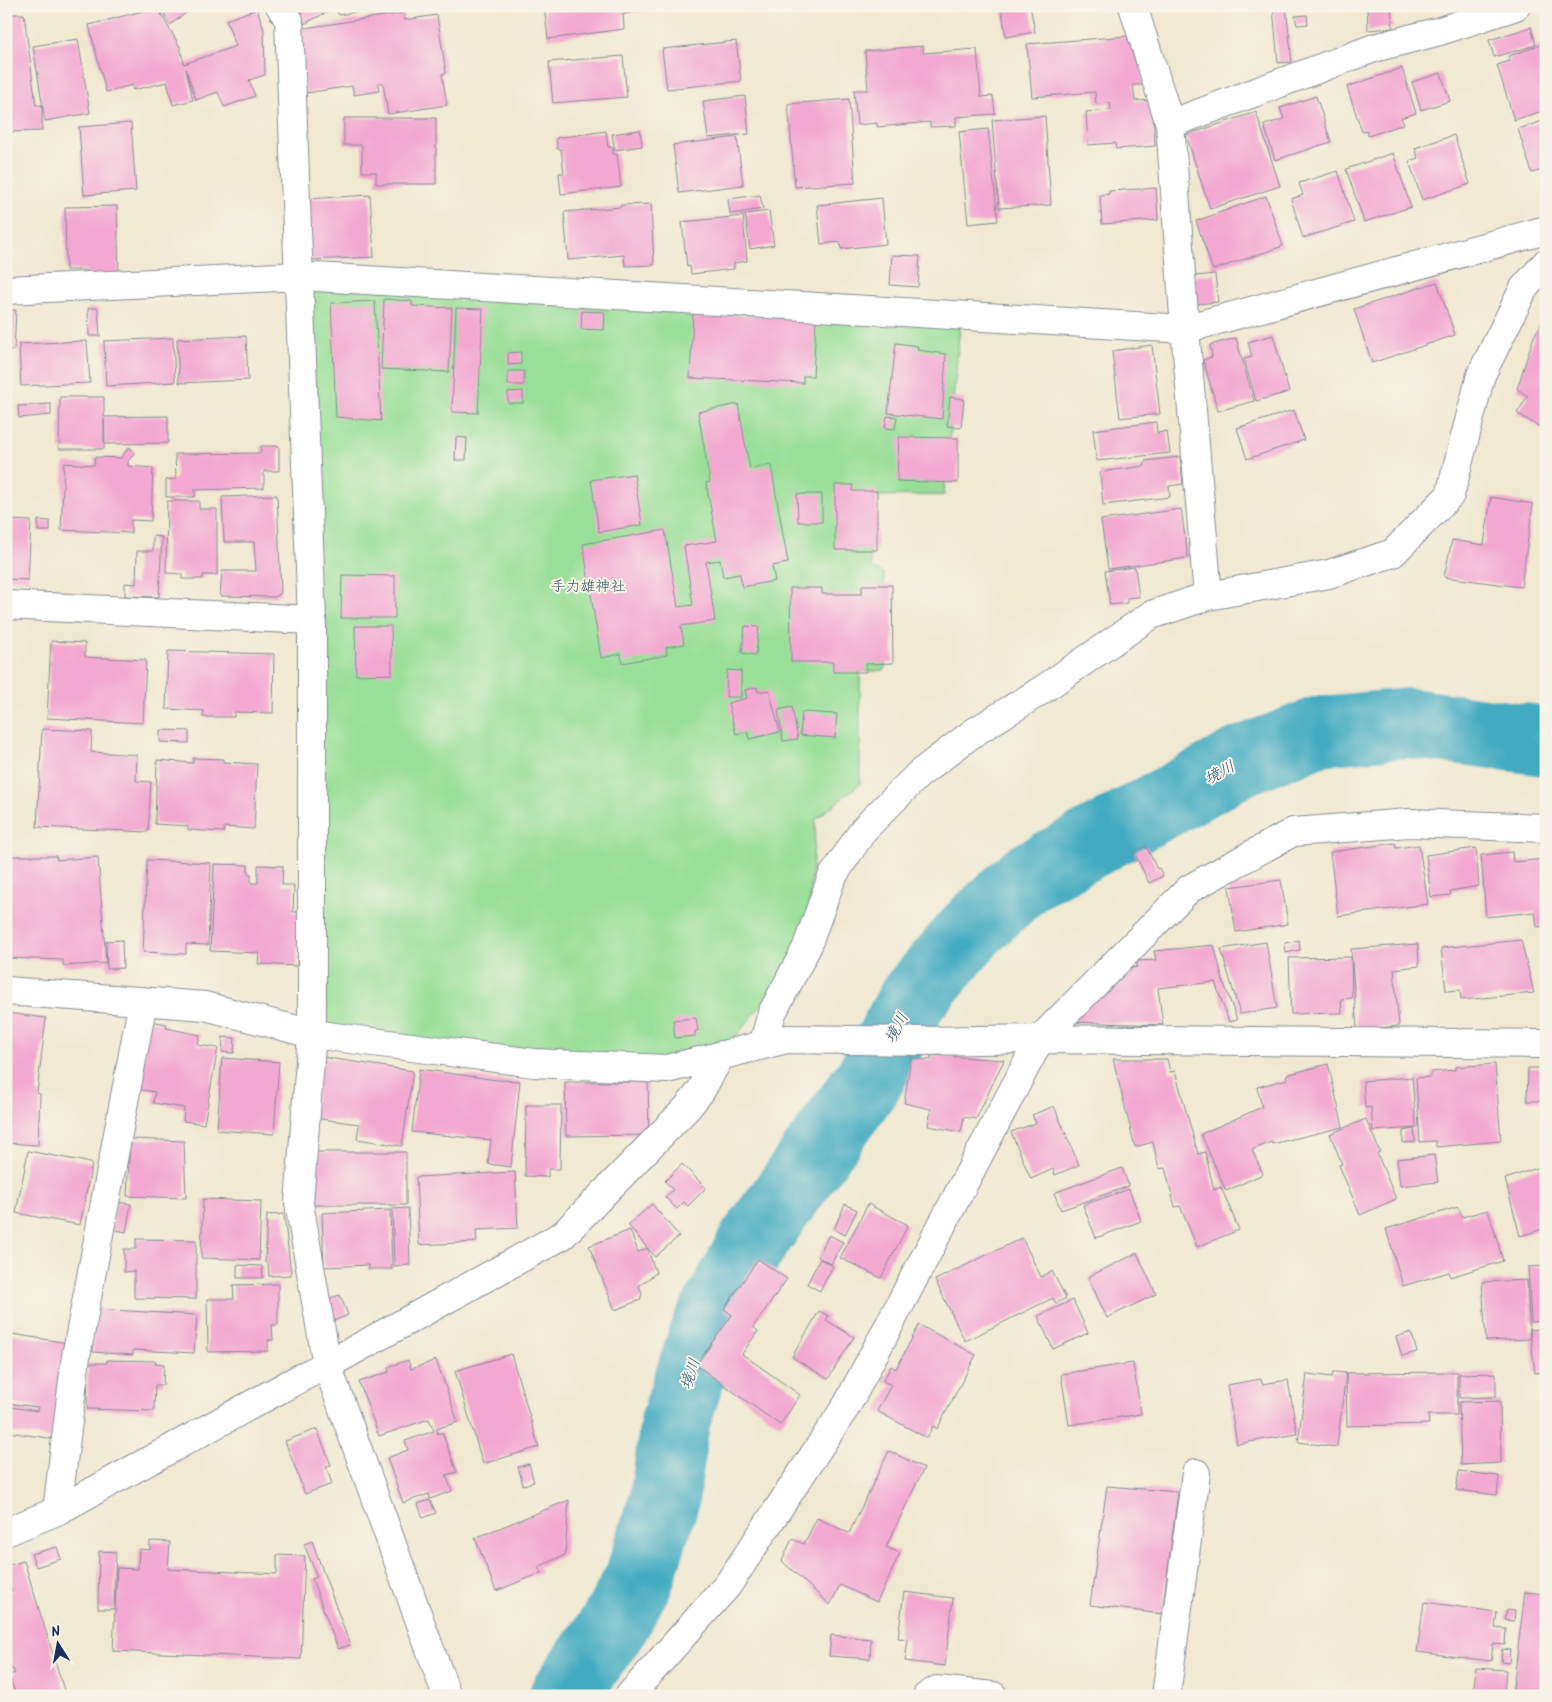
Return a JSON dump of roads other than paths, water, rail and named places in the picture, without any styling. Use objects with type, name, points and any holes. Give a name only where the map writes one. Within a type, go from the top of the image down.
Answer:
[{"type":"street","points":[[280,6],[289,20],[312,620],[312,1034],[299,1203],[327,1366],[445,1691]]},
{"type":"street","points":[[1132,6],[1170,124],[1208,596]]},
{"type":"street","points":[[1170,124],[1374,48],[1440,31],[1516,6]]},
{"type":"street","points":[[6,290],[299,276],[1186,329],[1546,230]]},
{"type":"street","points":[[775,1042],[772,1013],[806,949],[832,877],[864,829],[919,774],[973,733],[1042,690],[1151,615],[1208,596],[1329,574],[1393,553],[1450,495],[1481,375],[1524,288],[1546,263]]},
{"type":"street","points":[[6,605],[312,620]]},
{"type":"street","points":[[629,1696],[727,1586],[847,1404],[1040,1039],[1189,890],[1293,832],[1409,823],[1546,828]]},
{"type":"street","points":[[6,991],[205,1006],[312,1034],[534,1063],[667,1069],[775,1042],[921,1042],[1040,1039],[1546,1044]]},
{"type":"street","points":[[56,1512],[76,1356],[143,1001]]},
{"type":"street","points":[[6,1532],[56,1512],[304,1376],[327,1366],[563,1235],[687,1108],[700,1092],[721,1056]]},
{"type":"street","points":[[1166,1696],[1196,1473]]},
{"type":"street","points":[[928,1696],[937,1690],[993,1696]]},
{"type":"waterway","name":"境川","points":[[564,1696],[615,1623],[639,1579],[664,1501],[675,1422],[706,1328],[753,1242],[870,1078],[913,998],[975,926],[1027,878],[1242,761],[1320,731],[1408,723],[1546,741]]},
{"type":"park label","name":"手力雄神社","points":[[588,587]]}]
